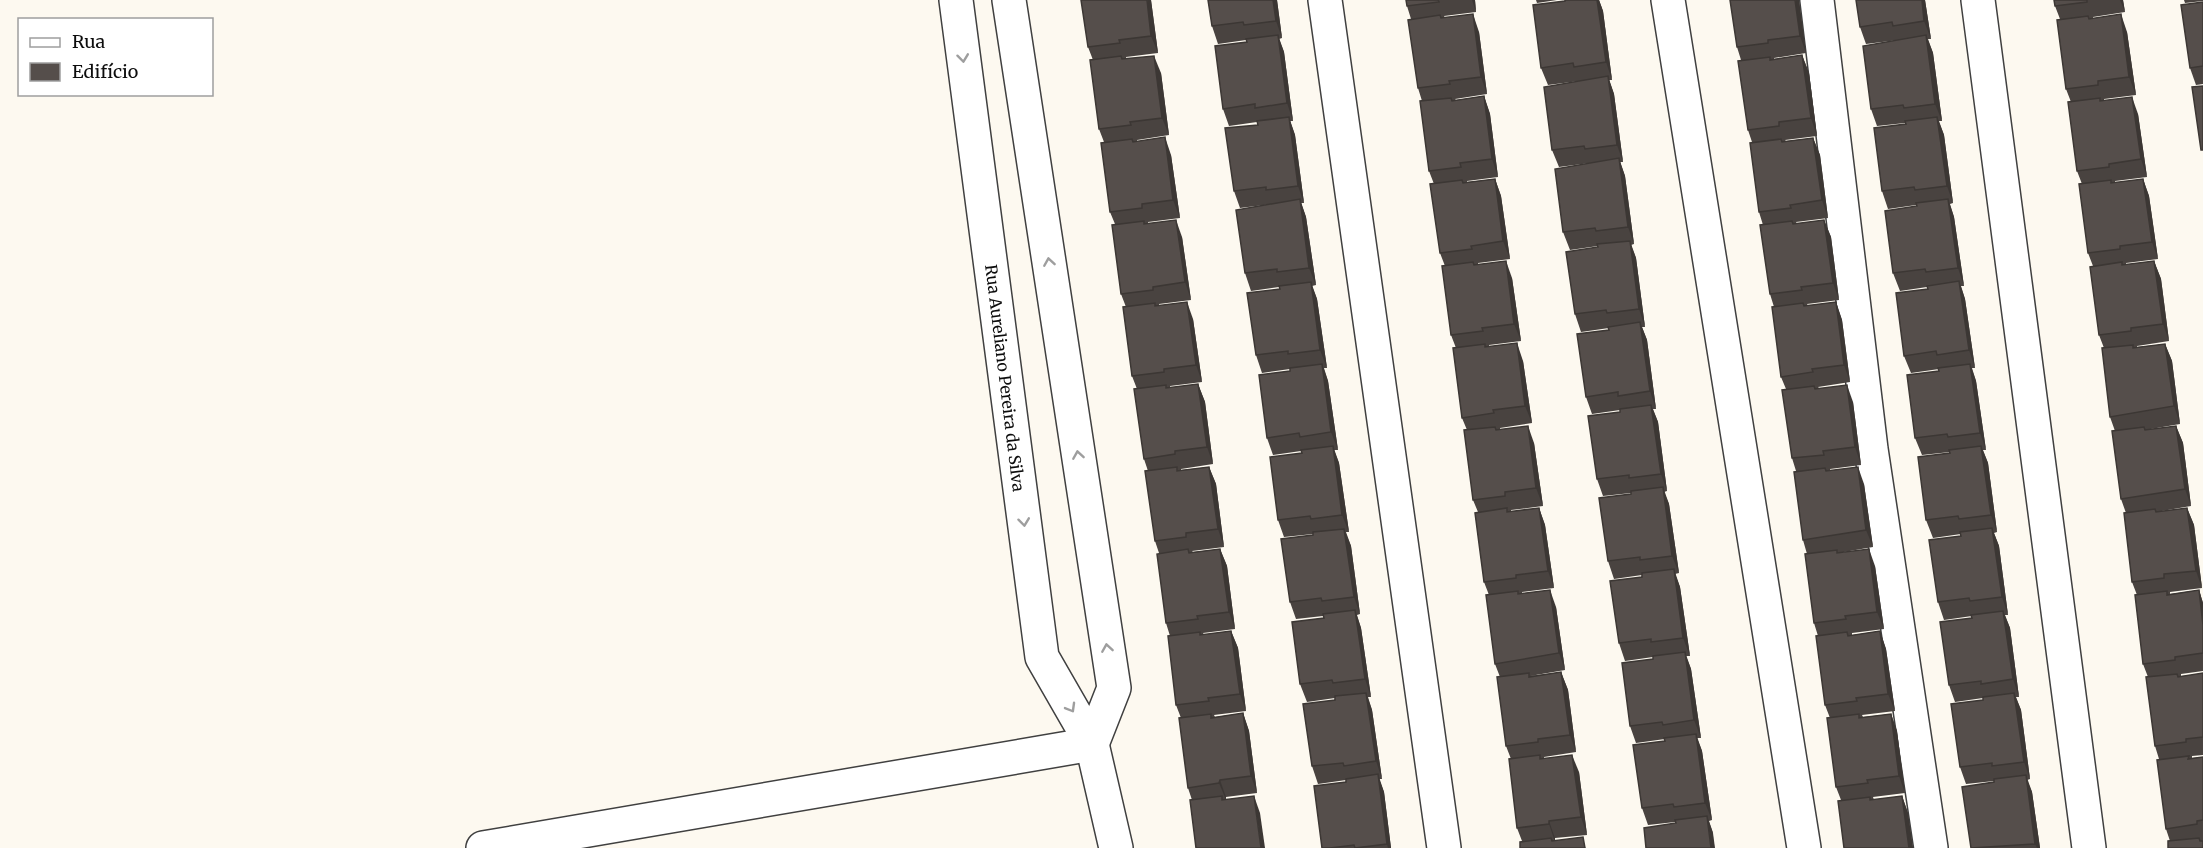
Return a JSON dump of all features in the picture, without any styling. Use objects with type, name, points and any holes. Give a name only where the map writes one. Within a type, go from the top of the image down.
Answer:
[{"type":"street","name":"Rua Aureliano Pereira da Silva","points":[[956,0],[1042,657],[1092,744],[1116,848]]},
{"type":"street","points":[[483,848],[1092,744],[1114,688],[1009,0]]},
{"type":"street","points":[[1325,0],[1444,848]]},
{"type":"street","points":[[1668,0],[1804,848]]},
{"type":"street","points":[[1817,0],[1871,449],[1931,848]]},
{"type":"street","points":[[1978,0],[2089,848]]},
{"type":"building","points":[[1081,0],[1147,0],[1151,36],[1088,47]]},
{"type":"building","points":[[1208,0],[1273,0],[1276,21],[1212,26]]},
{"type":"building","points":[[1406,0],[1438,0],[1439,2],[1407,6]]},
{"type":"building","points":[[1565,0],[1597,0],[1606,62],[1574,67],[1573,63],[1541,68],[1533,5]]},
{"type":"building","points":[[1730,0],[1795,0],[1800,36],[1737,47]]},
{"type":"building","points":[[1856,0],[1922,0],[1924,21],[1893,26],[1892,22],[1860,27]]},
{"type":"building","points":[[2054,0],[2087,0],[2087,2],[2055,6]]},
{"type":"building","points":[[2203,2],[2203,66],[2190,68],[2181,5]]},
{"type":"building","points":[[1473,14],[1481,77],[1418,88],[1408,20],[1440,15],[1441,18]]},
{"type":"building","points":[[2121,14],[2129,77],[2098,81],[2098,85],[2066,89],[2057,20],[2088,16],[2089,19]]},
{"type":"building","points":[[1278,35],[1287,103],[1255,108],[1255,104],[1223,109],[1215,46]]},
{"type":"building","points":[[1926,35],[1935,104],[1871,109],[1863,46]]},
{"type":"building","points":[[1802,55],[1811,118],[1779,122],[1779,126],[1748,130],[1738,61],[1770,57],[1770,60]]},
{"type":"building","points":[[1121,56],[1122,59],[1154,56],[1162,118],[1099,129],[1090,60]]},
{"type":"building","points":[[1608,76],[1617,145],[1552,150],[1544,87]]},
{"type":"building","points":[[2203,86],[2203,150],[2201,150],[2192,87]]},
{"type":"building","points":[[1484,96],[1492,159],[1460,163],[1461,167],[1429,171],[1420,101],[1451,98],[1452,101]]},
{"type":"building","points":[[2132,97],[2141,159],[2109,164],[2109,167],[2077,171],[2068,102]]},
{"type":"building","points":[[1289,117],[1298,186],[1234,191],[1225,128],[1258,125],[1257,121]]},
{"type":"building","points":[[1937,117],[1947,186],[1882,191],[1874,128]]},
{"type":"building","points":[[1165,137],[1173,200],[1142,204],[1142,208],[1110,212],[1101,143],[1132,139],[1133,142]]},
{"type":"building","points":[[1813,138],[1822,200],[1790,205],[1791,208],[1759,212],[1750,143]]},
{"type":"building","points":[[1619,158],[1628,227],[1563,232],[1555,169]]},
{"type":"building","points":[[1495,179],[1503,241],[1471,246],[1472,249],[1440,253],[1430,184]]},
{"type":"building","points":[[2143,179],[2152,242],[2088,253],[2079,184]]},
{"type":"building","points":[[1300,199],[1309,268],[1245,273],[1236,210]]},
{"type":"building","points":[[1948,199],[1958,268],[1893,273],[1885,211],[1917,206],[1916,203]]},
{"type":"building","points":[[1176,220],[1185,282],[1153,287],[1153,290],[1121,294],[1112,225]]},
{"type":"building","points":[[1824,220],[1833,283],[1770,294],[1760,225]]},
{"type":"building","points":[[1630,241],[1639,309],[1575,314],[1566,252],[1598,247],[1597,244]]},
{"type":"building","points":[[1506,261],[1514,324],[1451,335],[1442,266]]},
{"type":"building","points":[[2154,261],[2163,324],[2099,335],[2090,267],[2122,262],[2122,265]]},
{"type":"building","points":[[1959,281],[1969,350],[1937,355],[1936,351],[1904,356],[1896,293],[1928,289],[1927,286]]},
{"type":"building","points":[[1311,282],[1320,350],[1256,355],[1247,293]]},
{"type":"building","points":[[1187,302],[1196,365],[1132,376],[1123,307]]},
{"type":"building","points":[[1836,302],[1844,365],[1812,369],[1813,372],[1781,377],[1772,307]]},
{"type":"building","points":[[1640,322],[1650,391],[1618,396],[1618,392],[1586,397],[1577,334],[1609,330],[1608,327]]},
{"type":"building","points":[[1517,343],[1525,406],[1493,410],[1494,413],[1462,418],[1453,348]]},
{"type":"building","points":[[2165,344],[2174,406],[2110,417],[2102,348],[2133,345],[2133,348]]},
{"type":"building","points":[[1322,364],[1331,432],[1300,437],[1299,433],[1267,438],[1259,375]]},
{"type":"building","points":[[1970,364],[1980,433],[1915,438],[1907,375]]},
{"type":"building","points":[[1198,384],[1207,447],[1175,451],[1175,454],[1144,459],[1134,389]]},
{"type":"building","points":[[1847,385],[1855,447],[1823,451],[1824,455],[1792,458],[1782,390]]},
{"type":"building","points":[[1651,405],[1661,474],[1597,479],[1588,416]]},
{"type":"building","points":[[1528,426],[1536,488],[1505,492],[1505,496],[1473,500],[1464,430],[1495,427],[1496,430]]},
{"type":"building","points":[[2176,426],[2185,489],[2121,499],[2112,431]]},
{"type":"building","points":[[1333,446],[1342,515],[1278,520],[1270,457]]},
{"type":"building","points":[[1981,446],[1991,515],[1926,520],[1918,457]]},
{"type":"building","points":[[1177,467],[1177,471],[1209,467],[1218,529],[1186,533],[1186,537],[1155,541],[1145,471]]},
{"type":"building","points":[[1858,467],[1866,530],[1803,540],[1794,472]]},
{"type":"building","points":[[1663,487],[1672,556],[1608,561],[1599,498]]},
{"type":"building","points":[[1507,508],[1507,512],[1539,508],[1548,571],[1484,582],[1475,513]]},
{"type":"building","points":[[2187,508],[2196,571],[2164,574],[2164,578],[2132,582],[2124,513]]},
{"type":"building","points":[[1992,528],[2002,597],[1938,602],[1929,540],[1961,536],[1960,532]]},
{"type":"building","points":[[1344,529],[1354,597],[1290,602],[1281,539],[1313,535],[1313,532]]},
{"type":"building","points":[[1188,549],[1189,553],[1220,549],[1229,612],[1166,623],[1157,554]]},
{"type":"building","points":[[1869,549],[1877,612],[1814,623],[1805,554]]},
{"type":"building","points":[[1674,569],[1683,638],[1619,643],[1610,581],[1642,577],[1642,573]]},
{"type":"building","points":[[1550,590],[1559,653],[1495,664],[1486,595]]},
{"type":"building","points":[[2199,590],[2203,653],[2175,657],[2175,660],[2143,664],[2135,595],[2167,591],[2167,595]]},
{"type":"building","points":[[1355,610],[1365,679],[1300,684],[1292,622],[1324,618],[1323,614]]},
{"type":"building","points":[[2003,611],[2013,679],[1981,684],[1981,681],[1949,685],[1940,622]]},
{"type":"building","points":[[1231,631],[1240,694],[1176,705],[1168,636]]},
{"type":"building","points":[[1880,631],[1888,694],[1825,705],[1816,636],[1847,632],[1848,636]]},
{"type":"building","points":[[1685,652],[1694,720],[1663,725],[1662,722],[1630,726],[1622,663]]},
{"type":"building","points":[[1561,672],[1570,735],[1506,746],[1497,677],[1529,673],[1529,677]]},
{"type":"building","points":[[2203,673],[2203,737],[2155,746],[2146,677],[2177,674],[2178,677]]},
{"type":"building","points":[[1366,693],[1376,761],[1344,766],[1343,763],[1312,766],[1303,704],[1335,700],[1335,696]]},
{"type":"building","points":[[2014,693],[2024,762],[1960,767],[1951,704]]},
{"type":"building","points":[[1243,713],[1251,776],[1220,780],[1219,783],[1188,788],[1179,718],[1211,714],[1211,718]]},
{"type":"building","points":[[1859,714],[1859,718],[1891,714],[1899,776],[1836,787],[1827,718]]},
{"type":"building","points":[[1696,734],[1705,803],[1642,808],[1633,745]]},
{"type":"building","points":[[1540,755],[1540,759],[1572,755],[1581,817],[1517,828],[1509,759]]},
{"type":"building","points":[[2189,756],[2188,759],[2203,757],[2203,820],[2197,821],[2197,824],[2166,829],[2157,760]]},
{"type":"building","points":[[1378,774],[1387,844],[1355,848],[1354,845],[1322,848],[1314,786],[1346,782],[1346,779]]},
{"type":"building","points":[[2026,775],[2035,844],[1971,848],[1962,787],[1994,782],[1994,779]]},
{"type":"building","points":[[1222,796],[1222,800],[1254,796],[1261,848],[1196,848],[1190,800]]},
{"type":"building","points":[[1902,796],[1909,848],[1844,848],[1838,801]]},
{"type":"building","points":[[1707,816],[1711,848],[1646,848],[1644,828],[1676,823],[1675,820]]},
{"type":"building","points":[[1583,837],[1585,848],[1520,848],[1520,842]]},
{"type":"building","points":[[2199,838],[2203,841],[2203,848],[2168,848],[2168,841]]}]
